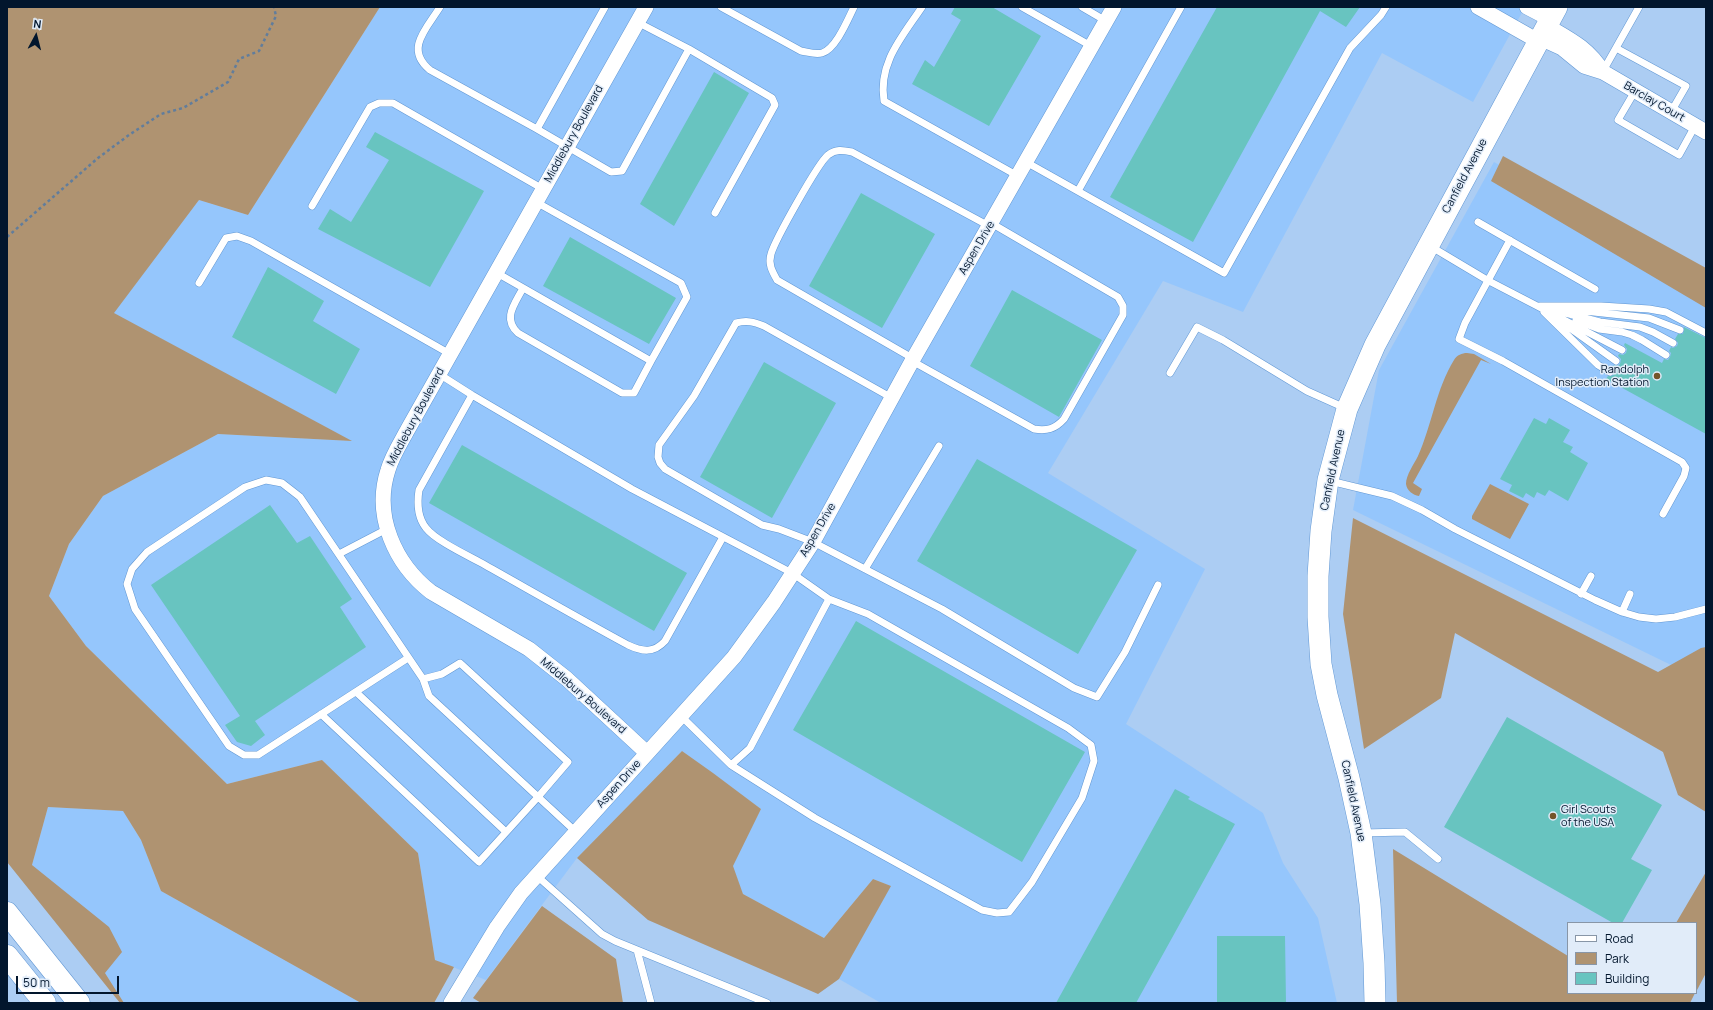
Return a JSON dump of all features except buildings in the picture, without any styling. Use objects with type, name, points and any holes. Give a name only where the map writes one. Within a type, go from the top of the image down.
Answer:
[{"type":"highway","points":[[7,913],[79,1003]]},
{"type":"highway","points":[[7,956],[45,1003]]},
{"type":"street","name":"Middlebury Boulevard","points":[[646,7],[408,429],[388,470],[383,497],[387,529],[396,553],[418,582],[431,592],[529,649],[567,679],[647,753]]},
{"type":"street","name":"Aspen Drive","points":[[451,1003],[497,927],[521,893],[734,657],[774,602],[813,542],[913,360],[1114,7]]},
{"type":"street","points":[[1478,7],[1546,26]]},
{"type":"street","points":[[1527,7],[1546,26]]},
{"type":"street","name":"Barclay Court","points":[[1546,26],[1562,48],[1584,66],[1603,72],[1700,129]]},
{"type":"street","name":"Canfield Avenue","points":[[1375,1003],[1370,904],[1360,833],[1349,778],[1327,695],[1321,664],[1318,617],[1318,576],[1321,531],[1328,480],[1347,409],[1375,345],[1546,26]]},
{"type":"lane","points":[[440,7],[420,38],[417,47],[418,55],[422,64],[430,70],[567,146],[610,172],[622,171],[689,49]]},
{"type":"lane","points":[[538,130],[605,7]]},
{"type":"lane","points":[[721,7],[801,51],[812,53],[823,53],[830,48],[854,7]]},
{"type":"lane","points":[[922,7],[889,56],[882,87],[884,101],[1018,176]]},
{"type":"lane","points":[[1022,7],[1091,46]]},
{"type":"lane","points":[[1082,7],[1106,21]]},
{"type":"lane","points":[[1078,191],[1181,7]]},
{"type":"lane","points":[[1026,162],[1224,273],[1350,48],[1386,7]]},
{"type":"lane","points":[[1603,72],[1639,7]]},
{"type":"lane","points":[[637,22],[689,49],[772,98],[775,105],[715,213]]},
{"type":"lane","points":[[1616,48],[1686,86],[1671,112]]},
{"type":"lane","points":[[1635,91],[1618,120],[1679,155],[1700,129]]},
{"type":"lane","points":[[312,206],[370,107],[379,103],[393,103],[539,196],[681,283],[687,297],[634,393],[622,393],[525,338],[512,327],[510,320],[511,312],[523,288]]},
{"type":"lane","points":[[839,150],[852,152],[990,225],[1118,297],[1123,306],[1123,315],[1064,419],[1059,425],[1052,429],[1034,429],[913,360],[777,280],[770,269],[771,255],[776,240],[818,167],[828,156],[839,150]]},
{"type":"lane","points":[[1478,222],[1595,290]]},
{"type":"lane","points":[[199,283],[226,238],[237,236],[251,241],[450,354]]},
{"type":"lane","points":[[1510,240],[1487,280],[1465,323],[1459,339],[1504,361],[1682,462],[1686,468],[1684,476],[1663,514]]},
{"type":"lane","points":[[1428,245],[1487,280],[1622,350]]},
{"type":"lane","points":[[497,273],[651,361]]},
{"type":"lane","points":[[1538,306],[1600,314],[1649,318],[1680,330]]},
{"type":"lane","points":[[1538,306],[1602,306],[1649,309],[1666,312],[1706,333]]},
{"type":"lane","points":[[1538,306],[1600,322],[1640,327],[1673,343]]},
{"type":"lane","points":[[1538,306],[1599,329],[1632,335],[1666,355]]},
{"type":"lane","points":[[1538,306],[1616,361]]},
{"type":"lane","points":[[1538,306],[1598,365],[1610,372]]},
{"type":"lane","points":[[892,398],[764,326],[753,321],[743,321],[736,323],[694,396],[659,445],[658,457],[660,463],[665,469],[762,525],[779,529],[813,542],[942,608],[1074,688],[1097,697],[1125,652],[1158,585]]},
{"type":"lane","points":[[1170,373],[1196,327],[1223,340],[1307,391],[1347,409]]},
{"type":"lane","points":[[439,374],[632,489],[792,573],[830,599],[868,614],[1068,728],[1091,745],[1094,761],[1082,798],[1032,882],[1009,912],[997,914],[982,910],[814,818],[731,765],[681,716]]},
{"type":"lane","points":[[472,395],[419,490],[418,496],[421,520],[426,528],[433,535],[473,558],[628,645],[647,651],[657,648],[665,641],[724,537]]},
{"type":"lane","points":[[865,569],[939,446]]},
{"type":"lane","points":[[408,658],[258,755],[244,755],[229,746],[135,609],[127,584],[132,569],[147,552],[245,487],[266,480],[282,483],[300,498],[339,554],[423,679],[429,696],[576,832]]},
{"type":"lane","points":[[1328,480],[1392,496],[1422,510],[1455,529],[1582,594],[1622,612],[1643,618],[1656,619],[1675,617],[1706,609]]},
{"type":"lane","points":[[339,554],[387,529]]},
{"type":"lane","points":[[1582,594],[1591,576]]},
{"type":"lane","points":[[1622,612],[1630,594]]},
{"type":"lane","points":[[731,765],[750,748],[830,599]]},
{"type":"lane","points":[[321,714],[479,862],[568,762],[460,663],[442,674],[423,679]]},
{"type":"lane","points":[[356,692],[506,832]]},
{"type":"lane","points":[[1360,833],[1405,832],[1438,859]]},
{"type":"lane","points":[[537,876],[602,934],[637,950],[767,1003]]},
{"type":"lane","points":[[637,950],[651,1003]]},
{"type":"path","points":[[7,237],[98,158],[129,135],[162,114],[183,108],[228,82],[239,59],[259,51],[276,16],[274,7]]},
{"type":"shaded area","points":[[380,7],[1525,7],[1473,102],[1382,53],[1243,312],[1163,281],[1048,473],[1205,569],[1126,724],[1263,813],[1283,863],[1318,918],[1337,1003],[881,1003],[839,979],[890,886],[873,879],[824,938],[743,894],[732,866],[761,809],[682,751],[577,858],[486,980],[435,960],[418,853],[322,760],[227,784],[86,646],[49,596],[69,544],[103,496],[218,434],[351,441],[113,313],[199,200],[248,215]]},
{"type":"shaded area","points":[[1494,162],[1706,281],[1706,682],[1353,510],[1379,370]]},
{"type":"shaded area","points":[[48,807],[123,811],[141,840],[161,891],[361,1003],[124,1003],[32,865]]},
{"type":"green space","points":[[7,7],[380,7],[248,215],[199,200],[114,313],[352,441],[218,434],[103,496],[69,544],[49,596],[86,646],[227,784],[322,760],[418,853],[435,960],[454,967],[434,1003],[361,1003],[161,891],[141,840],[123,811],[48,807],[32,865],[109,927],[122,952],[105,973],[124,1003],[120,1003],[7,862]]},
{"type":"green space","points":[[1503,156],[1706,268],[1706,308],[1491,181]]},
{"type":"green space","points":[[1461,354],[1474,354],[1491,364],[1481,360],[1413,483],[1422,489],[1419,496],[1413,494],[1408,489],[1406,484],[1407,477],[1423,444],[1438,395],[1454,360]]},
{"type":"green space","points":[[1490,484],[1529,504],[1510,539],[1472,519],[1472,516]]},
{"type":"green space","points":[[1353,518],[1658,672],[1701,648],[1706,647],[1706,812],[1678,795],[1663,752],[1455,633],[1441,698],[1364,749],[1343,614]]},
{"type":"green space","points":[[682,751],[761,809],[733,866],[743,894],[824,938],[873,879],[891,886],[839,979],[818,994],[648,920],[577,858]]},
{"type":"green space","points":[[1393,849],[1567,955],[1567,994],[1694,994],[1690,1003],[1397,1003]]},
{"type":"green space","points":[[1706,872],[1706,973],[1697,990],[1697,922],[1677,922]]},
{"type":"green space","points":[[542,906],[616,959],[623,1003],[481,1003],[473,998]]},
{"type":"place","name":"Randolph Inspection Station","points":[[1657,376]]},
{"type":"place","name":"Girl Scouts of the USA","points":[[1553,816]]}]
